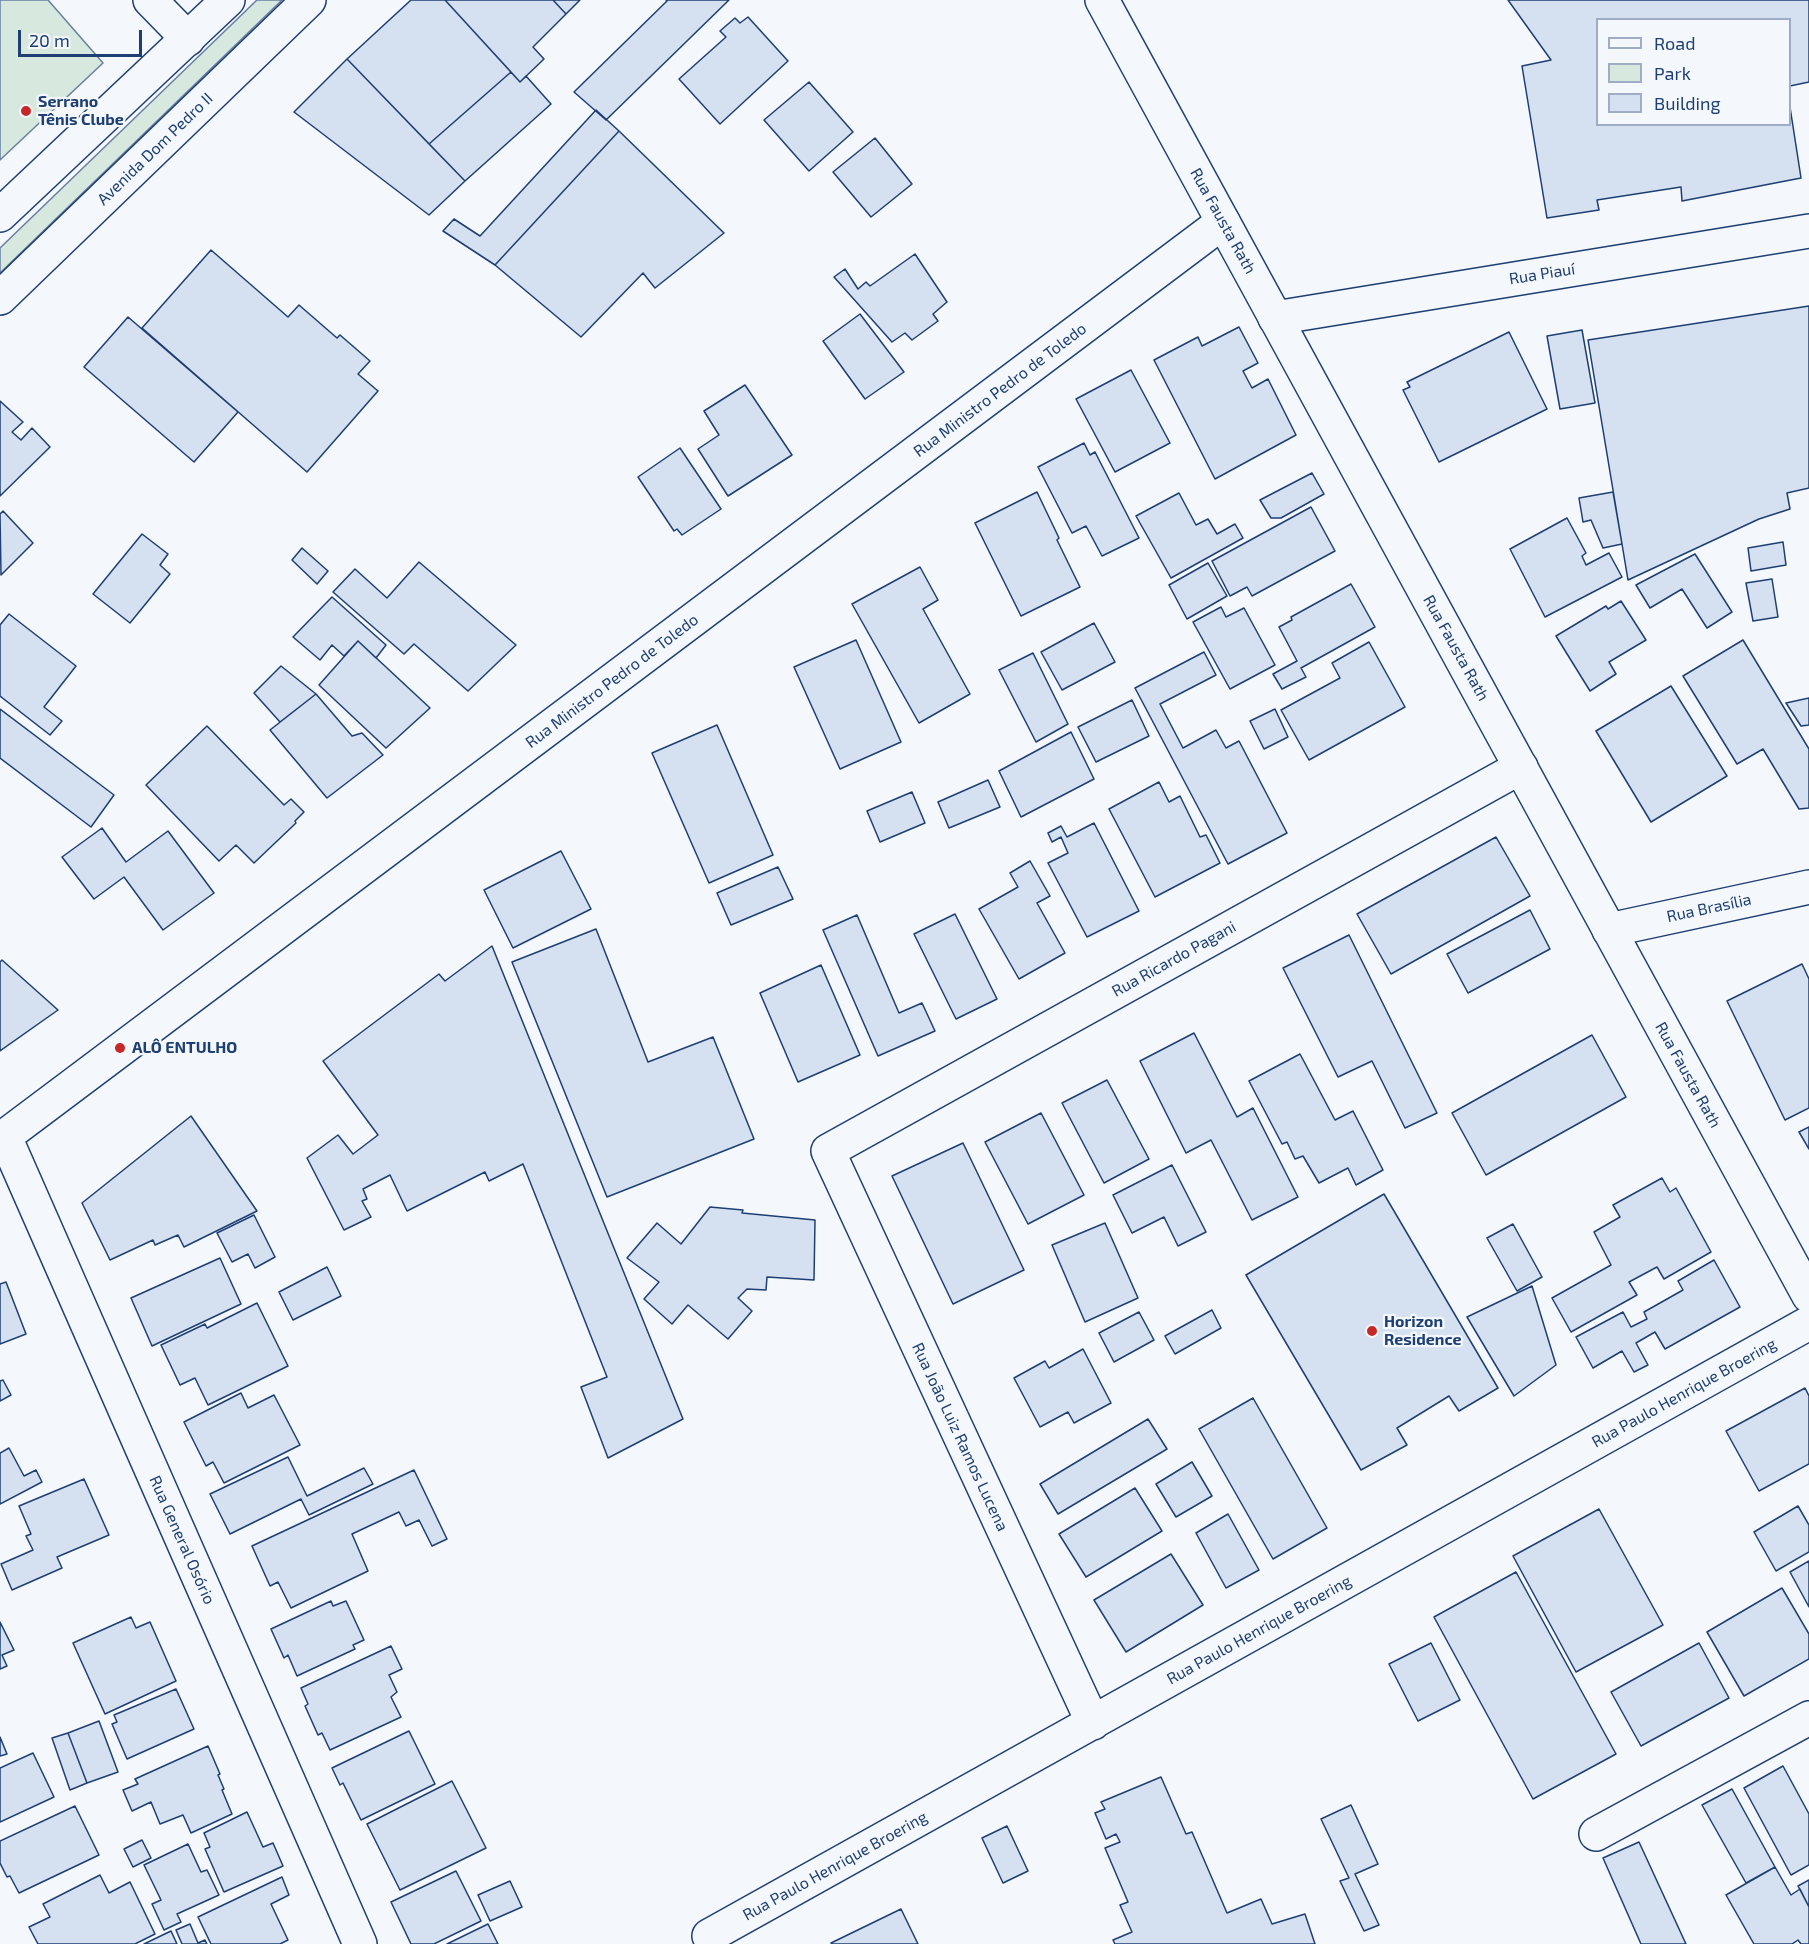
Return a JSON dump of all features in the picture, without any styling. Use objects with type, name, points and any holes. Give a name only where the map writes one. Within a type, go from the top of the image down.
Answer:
[{"type":"street","points":[[150,0],[188,39]]},
{"type":"street","points":[[0,215],[228,0]]},
{"type":"street","name":"Avenida Dom Pedro II","points":[[0,298],[309,0]]},
{"type":"street","name":"Rua Fausta Rath","points":[[1102,0],[1809,1296]]},
{"type":"street","name":"Rua Ministro Pedro de Toledo","points":[[2,1138],[1223,222]]},
{"type":"street","name":"Rua Piauí","points":[[1275,318],[1809,231]]},
{"type":"street","name":"Rua Ricardo Pagani","points":[[828,1151],[1521,767]]},
{"type":"street","name":"Rua Brasília","points":[[1609,930],[1809,886]]},
{"type":"street","name":"Rua General Osório","points":[[2,1138],[360,1944]]},
{"type":"street","name":"Rua João Luiz Ramos Lucena","points":[[828,1151],[1092,1723]]},
{"type":"street","name":"Rua Paulo Henrique Broering","points":[[709,1936],[1809,1323]]},
{"type":"street","points":[[1596,1834],[1809,1718]]},
{"type":"green space","name":"Serrano Tênis Clube","points":[[0,0],[48,0],[103,63],[0,160]]},
{"type":"green space","points":[[257,0],[282,0],[0,273],[0,248]]},
{"type":"building","points":[[411,0],[445,0],[511,72],[429,144],[347,59]]},
{"type":"building","points":[[445,0],[553,0],[566,14],[533,47],[544,59],[520,82]]},
{"type":"building","points":[[553,0],[580,0],[566,14]]},
{"type":"building","points":[[666,0],[729,0],[606,120],[574,92]]},
{"type":"building","points":[[1508,0],[1809,0],[1809,82],[1791,86],[1791,18],[1596,18],[1596,126],[1791,126],[1791,113],[1801,178],[1682,201],[1681,187],[1597,200],[1599,210],[1547,218],[1522,66],[1551,60]]},
{"type":"building","points":[[748,17],[788,61],[720,124],[679,79],[726,37],[720,31],[735,18],[740,23]]},
{"type":"building","points":[[347,59],[465,181],[429,215],[294,112]]},
{"type":"building","points":[[511,72],[520,82],[526,76],[551,104],[465,181],[429,144]]},
{"type":"building","points":[[809,82],[853,132],[809,171],[764,120]]},
{"type":"building","points":[[596,110],[619,131],[495,265],[443,231],[454,219],[480,236]]},
{"type":"building","points":[[619,131],[724,233],[655,288],[643,273],[581,337],[495,265]]},
{"type":"building","points":[[875,138],[912,184],[871,217],[833,172]]},
{"type":"building","points":[[211,250],[288,317],[299,305],[337,338],[340,335],[370,361],[358,374],[378,391],[307,472],[142,328]]},
{"type":"building","points":[[915,254],[947,302],[933,314],[938,321],[912,340],[905,333],[892,342],[834,277],[845,269],[858,289],[866,282],[870,286]]},
{"type":"building","points":[[1809,306],[1809,488],[1787,493],[1790,509],[1759,519],[1628,580],[1588,340]]},
{"type":"building","points":[[860,314],[904,372],[865,399],[823,341]]},
{"type":"building","points":[[128,317],[238,412],[194,462],[84,367]]},
{"type":"building","points":[[1239,327],[1258,363],[1243,371],[1252,388],[1268,379],[1296,435],[1215,479],[1154,360],[1198,337],[1202,346]]},
{"type":"building","points":[[1582,330],[1595,403],[1560,409],[1547,336]]},
{"type":"building","points":[[1509,332],[1547,409],[1439,462],[1403,390],[1410,387],[1407,382]]},
{"type":"building","points":[[1131,370],[1170,443],[1115,472],[1076,399]]},
{"type":"building","points":[[745,385],[792,455],[728,496],[698,449],[719,435],[704,411]]},
{"type":"building","points":[[0,401],[23,422],[12,432],[21,440],[32,428],[50,447],[0,496]]},
{"type":"building","points":[[1084,443],[1090,455],[1095,452],[1139,538],[1102,556],[1086,526],[1072,533],[1038,467]]},
{"type":"building","points":[[680,448],[721,509],[682,535],[677,529],[674,531],[638,477]]},
{"type":"building","points":[[1312,473],[1324,494],[1281,518],[1271,518],[1260,500]]},
{"type":"building","points":[[1037,492],[1080,587],[1021,616],[975,523]]},
{"type":"building","points":[[1613,492],[1622,544],[1603,548],[1591,520],[1583,522],[1579,498]]},
{"type":"building","points":[[1179,493],[1196,525],[1208,519],[1217,534],[1235,524],[1243,538],[1171,578],[1136,516]]},
{"type":"building","points":[[1311,507],[1335,551],[1252,596],[1247,587],[1230,596],[1212,561]]},
{"type":"building","points":[[3,511],[33,543],[1,575],[0,514]]},
{"type":"building","points":[[1567,518],[1586,553],[1582,556],[1586,565],[1609,553],[1622,577],[1545,617],[1510,549]]},
{"type":"building","points":[[142,534],[168,554],[160,565],[170,574],[130,623],[93,594]]},
{"type":"building","points":[[1783,542],[1786,565],[1751,571],[1748,548]]},
{"type":"building","points":[[302,548],[328,571],[317,584],[292,560]]},
{"type":"building","points":[[1695,554],[1732,612],[1707,628],[1682,589],[1650,608],[1636,585]]},
{"type":"building","points":[[419,562],[516,645],[468,691],[414,644],[404,654],[333,592],[355,569],[387,598]]},
{"type":"building","points":[[1208,563],[1227,596],[1187,619],[1169,585]]},
{"type":"building","points":[[920,567],[938,600],[923,609],[970,694],[919,723],[852,604]]},
{"type":"building","points":[[1772,579],[1778,617],[1753,621],[1746,583]]},
{"type":"building","points":[[1351,584],[1375,627],[1301,668],[1306,677],[1282,689],[1273,674],[1297,661],[1279,627],[1292,620],[1291,617]]},
{"type":"building","points":[[332,597],[386,645],[376,658],[358,641],[344,656],[332,645],[320,660],[293,637]]},
{"type":"building","points":[[1621,601],[1646,640],[1609,662],[1616,674],[1590,691],[1556,636],[1606,606],[1608,609]]},
{"type":"building","points":[[1221,607],[1226,617],[1244,608],[1275,665],[1230,689],[1193,622]]},
{"type":"building","points":[[9,614],[76,666],[44,707],[62,721],[50,735],[0,696],[0,625]]},
{"type":"building","points":[[1094,623],[1115,662],[1062,690],[1041,652]]},
{"type":"building","points":[[856,640],[901,742],[840,769],[794,667]]},
{"type":"building","points":[[1743,640],[1809,749],[1809,808],[1799,809],[1763,749],[1737,764],[1683,676]]},
{"type":"building","points":[[358,641],[430,708],[386,748],[319,685]]},
{"type":"building","points":[[1369,642],[1405,707],[1309,760],[1281,710],[1340,678],[1332,663]]},
{"type":"building","points":[[1204,652],[1216,675],[1160,704],[1183,748],[1216,730],[1226,748],[1239,741],[1287,833],[1228,864],[1135,688]]},
{"type":"building","points":[[1033,653],[1068,724],[1036,742],[999,670]]},
{"type":"building","points":[[281,666],[316,694],[280,722],[254,693]]},
{"type":"building","points":[[1671,686],[1727,776],[1651,822],[1596,731]]},
{"type":"building","points":[[316,694],[352,736],[362,733],[383,755],[327,798],[270,730]]},
{"type":"building","points":[[1809,698],[1809,725],[1801,726],[1786,703]]},
{"type":"building","points":[[1132,700],[1149,736],[1096,762],[1078,727]]},
{"type":"building","points":[[0,709],[114,795],[91,827],[0,758]]},
{"type":"building","points":[[1275,709],[1288,737],[1264,749],[1250,721]]},
{"type":"building","points":[[717,725],[773,855],[709,883],[652,753]]},
{"type":"building","points":[[207,726],[284,805],[291,799],[304,812],[295,821],[296,823],[254,863],[236,845],[219,861],[146,785]]},
{"type":"building","points":[[1071,732],[1094,779],[1021,817],[999,771]]},
{"type":"building","points":[[988,780],[1000,807],[949,828],[938,802]]},
{"type":"building","points":[[1159,782],[1169,802],[1180,796],[1200,837],[1206,835],[1220,863],[1155,897],[1109,809]]},
{"type":"building","points":[[912,792],[925,823],[880,842],[867,811]]},
{"type":"building","points":[[1094,823],[1139,911],[1087,937],[1048,863],[1068,853],[1061,837],[1052,842],[1048,833],[1061,826],[1067,837]]},
{"type":"building","points":[[102,828],[126,862],[168,831],[214,893],[163,930],[124,877],[94,899],[62,857]]},
{"type":"building","points":[[1496,837],[1530,896],[1391,974],[1357,914]]},
{"type":"building","points":[[561,851],[591,909],[513,948],[484,890]]},
{"type":"building","points":[[1030,861],[1050,896],[1037,903],[1065,953],[1019,979],[979,909],[1018,887],[1010,873]]},
{"type":"building","points":[[778,867],[793,899],[731,925],[717,893]]},
{"type":"building","points":[[1530,910],[1550,949],[1468,993],[1447,954]]},
{"type":"building","points":[[955,914],[997,999],[956,1019],[914,934]]},
{"type":"building","points":[[857,915],[899,1013],[922,1003],[935,1031],[878,1056],[823,930]]},
{"type":"building","points":[[596,929],[648,1062],[713,1037],[754,1139],[607,1197],[512,962]]},
{"type":"building","points":[[1349,935],[1437,1113],[1405,1128],[1372,1061],[1338,1077],[1283,968]]},
{"type":"building","points":[[492,946],[683,1419],[608,1458],[581,1387],[607,1377],[523,1164],[489,1181],[485,1172],[407,1211],[390,1175],[363,1189],[367,1199],[362,1201],[371,1217],[344,1230],[307,1158],[338,1135],[353,1154],[378,1135],[323,1061],[439,974],[445,981]]},
{"type":"building","points":[[2,960],[58,1010],[0,1051],[0,962]]},
{"type":"building","points":[[1802,964],[1809,979],[1809,1108],[1785,1120],[1727,1001]]},
{"type":"building","points":[[821,965],[860,1055],[798,1082],[760,993]]},
{"type":"building","points":[[1194,1033],[1237,1117],[1253,1108],[1298,1197],[1252,1220],[1211,1140],[1186,1153],[1140,1061]]},
{"type":"building","points":[[1592,1035],[1626,1097],[1486,1175],[1452,1113]]},
{"type":"building","points":[[1300,1054],[1335,1120],[1353,1111],[1383,1170],[1356,1185],[1348,1168],[1319,1183],[1303,1156],[1295,1159],[1287,1142],[1282,1144],[1249,1081]]},
{"type":"building","points":[[1107,1080],[1149,1159],[1104,1183],[1062,1103]]},
{"type":"building","points":[[1041,1113],[1084,1195],[1028,1224],[985,1142]]},
{"type":"building","points":[[191,1116],[257,1211],[184,1247],[178,1235],[155,1245],[153,1240],[110,1260],[82,1203]]},
{"type":"building","points":[[1809,1127],[1809,1149],[1799,1132]]},
{"type":"building","points":[[963,1143],[1024,1270],[953,1304],[892,1176]]},
{"type":"building","points":[[1172,1165],[1206,1232],[1178,1246],[1164,1217],[1132,1233],[1113,1195]]},
{"type":"building","points":[[1662,1178],[1670,1192],[1676,1188],[1711,1252],[1664,1279],[1657,1267],[1629,1282],[1637,1295],[1571,1332],[1552,1298],[1611,1265],[1594,1232],[1620,1217],[1613,1205]]},
{"type":"building","name":"Horizon Residence","points":[[1384,1194],[1498,1388],[1459,1411],[1449,1396],[1397,1428],[1407,1445],[1361,1470],[1246,1275]]},
{"type":"building","points":[[710,1207],[743,1210],[742,1213],[815,1220],[814,1280],[767,1277],[766,1290],[747,1289],[738,1298],[752,1311],[728,1339],[688,1305],[672,1324],[644,1299],[659,1282],[627,1258],[657,1223],[681,1244]]},
{"type":"building","points":[[254,1215],[275,1257],[255,1268],[248,1254],[232,1262],[217,1233]]},
{"type":"building","points":[[1105,1223],[1138,1298],[1085,1322],[1052,1245]]},
{"type":"building","points":[[1513,1224],[1542,1277],[1517,1291],[1487,1238]]},
{"type":"building","points":[[220,1258],[241,1304],[152,1346],[131,1298]]},
{"type":"building","points":[[1714,1260],[1740,1307],[1665,1349],[1655,1332],[1636,1343],[1648,1365],[1634,1372],[1622,1351],[1593,1368],[1576,1337],[1623,1312],[1631,1327],[1647,1319],[1644,1312],[1683,1290],[1678,1281]]},
{"type":"building","points":[[327,1267],[341,1296],[293,1320],[279,1292]]},
{"type":"building","points":[[6,1282],[26,1334],[0,1344],[0,1284]]},
{"type":"building","points":[[1532,1286],[1556,1365],[1514,1396],[1467,1317]]},
{"type":"building","points":[[257,1303],[288,1366],[208,1405],[195,1378],[180,1385],[161,1345],[205,1324],[207,1328]]},
{"type":"building","points":[[1212,1310],[1221,1328],[1175,1354],[1165,1336]]},
{"type":"building","points":[[1139,1312],[1154,1340],[1114,1362],[1099,1333]]},
{"type":"building","points":[[1083,1349],[1111,1403],[1074,1423],[1068,1412],[1040,1427],[1014,1378],[1045,1361],[1049,1368]]},
{"type":"building","points":[[3,1380],[11,1395],[0,1401],[0,1381]]},
{"type":"building","points":[[1805,1388],[1809,1396],[1809,1464],[1759,1491],[1726,1431]]},
{"type":"building","points":[[241,1393],[248,1408],[274,1395],[300,1445],[224,1483],[213,1462],[206,1466],[184,1422]]},
{"type":"building","points":[[1253,1398],[1327,1528],[1273,1559],[1199,1429]]},
{"type":"building","points":[[1148,1419],[1167,1449],[1058,1514],[1040,1484]]},
{"type":"building","points":[[9,1448],[24,1476],[36,1470],[42,1482],[0,1504],[0,1453]]},
{"type":"building","points":[[288,1457],[307,1496],[364,1468],[373,1484],[309,1515],[301,1499],[230,1534],[210,1494]]},
{"type":"building","points":[[1192,1462],[1212,1496],[1176,1517],[1156,1484]]},
{"type":"building","points":[[414,1470],[447,1539],[432,1546],[419,1520],[406,1526],[399,1512],[352,1534],[368,1571],[291,1608],[278,1582],[270,1586],[252,1546]]},
{"type":"building","points":[[84,1479],[109,1535],[57,1557],[62,1568],[12,1590],[1,1564],[33,1550],[26,1536],[31,1534],[19,1506]]},
{"type":"building","points":[[1135,1488],[1162,1531],[1086,1577],[1059,1534]]},
{"type":"building","points":[[1798,1506],[1809,1525],[1809,1552],[1776,1571],[1754,1532]]},
{"type":"building","points":[[1599,1509],[1663,1625],[1576,1672],[1513,1556]]},
{"type":"building","points":[[1228,1514],[1259,1570],[1226,1588],[1196,1533]]},
{"type":"building","points":[[1171,1554],[1203,1605],[1126,1652],[1094,1600]]},
{"type":"building","points":[[1809,1561],[1809,1607],[1790,1572]]},
{"type":"building","points":[[1516,1572],[1616,1754],[1533,1799],[1434,1617]]},
{"type":"building","points":[[1782,1588],[1809,1634],[1809,1659],[1744,1696],[1707,1632]]},
{"type":"building","points":[[331,1601],[333,1606],[346,1601],[364,1640],[353,1645],[355,1649],[297,1676],[288,1655],[284,1658],[271,1629]]},
{"type":"building","points":[[131,1617],[136,1628],[150,1622],[176,1681],[105,1714],[73,1643]]},
{"type":"building","points":[[0,1622],[14,1650],[2,1655],[7,1666],[0,1669]]},
{"type":"building","points":[[1431,1643],[1460,1700],[1418,1721],[1389,1664]]},
{"type":"building","points":[[1699,1643],[1729,1698],[1641,1746],[1611,1692]]},
{"type":"building","points":[[391,1646],[402,1669],[389,1675],[397,1692],[391,1697],[401,1717],[330,1750],[322,1733],[318,1735],[305,1706],[308,1704],[301,1688]]},
{"type":"building","points":[[176,1689],[194,1729],[127,1759],[112,1724],[117,1722],[114,1715]]},
{"type":"building","points":[[99,1721],[118,1772],[87,1783],[68,1733]]},
{"type":"building","points":[[409,1731],[435,1784],[361,1820],[343,1783],[340,1785],[332,1768]]},
{"type":"building","points":[[68,1733],[87,1783],[70,1790],[52,1738]]},
{"type":"building","points":[[0,1737],[7,1754],[0,1756]]},
{"type":"building","points":[[208,1746],[220,1774],[218,1775],[224,1789],[222,1790],[232,1814],[191,1833],[183,1815],[160,1824],[151,1802],[132,1811],[123,1790],[138,1784],[135,1779]]},
{"type":"building","points":[[33,1753],[54,1797],[0,1822],[0,1768]]},
{"type":"building","points":[[1783,1766],[1809,1814],[1809,1865],[1791,1875],[1744,1788]]},
{"type":"building","points":[[1161,1777],[1186,1834],[1192,1832],[1227,1913],[1261,1899],[1272,1924],[1305,1914],[1315,1944],[1115,1944],[1113,1940],[1132,1932],[1120,1905],[1128,1902],[1105,1848],[1120,1842],[1116,1834],[1106,1839],[1095,1813],[1105,1809],[1101,1802]]},
{"type":"building","points":[[452,1781],[486,1848],[400,1890],[367,1824]]},
{"type":"building","points":[[1732,1789],[1775,1867],[1746,1883],[1702,1805]]},
{"type":"building","points":[[1351,1805],[1378,1864],[1355,1874],[1379,1925],[1364,1931],[1340,1881],[1349,1878],[1321,1819]]},
{"type":"building","points":[[75,1806],[99,1855],[19,1893],[0,1863],[0,1841]]},
{"type":"building","points":[[247,1812],[263,1847],[273,1843],[283,1866],[224,1892],[205,1849],[210,1847],[204,1833]]},
{"type":"building","points":[[1007,1826],[1028,1871],[1003,1883],[982,1838]]},
{"type":"building","points":[[142,1840],[151,1858],[133,1867],[124,1849]]},
{"type":"building","points":[[1639,1842],[1686,1944],[1641,1944],[1603,1858]]},
{"type":"building","points":[[188,1844],[201,1872],[207,1870],[219,1895],[177,1914],[181,1922],[164,1930],[152,1904],[161,1900],[144,1865]]},
{"type":"building","points":[[1775,1867],[1791,1895],[1800,1889],[1809,1907],[1809,1944],[1801,1944],[1798,1940],[1792,1944],[1754,1944],[1726,1895]]},
{"type":"building","points":[[456,1871],[481,1921],[434,1944],[411,1944],[391,1902]]},
{"type":"building","points":[[100,1875],[109,1893],[130,1882],[155,1934],[135,1944],[38,1944],[29,1927],[50,1917],[43,1904]]},
{"type":"building","points":[[282,1877],[289,1895],[271,1904],[288,1940],[280,1944],[211,1944],[198,1917]]},
{"type":"building","points":[[1809,1880],[1809,1907],[1798,1886]]},
{"type":"building","points":[[510,1881],[522,1907],[490,1921],[478,1895]]},
{"type":"building","points":[[901,1909],[918,1944],[831,1943]]},
{"type":"building","points":[[190,1924],[198,1943],[205,1940],[207,1944],[182,1944],[176,1930]]},
{"type":"building","points":[[488,1924],[498,1944],[447,1944]]},
{"type":"building","points":[[171,1931],[177,1944],[144,1944]]},
{"type":"place","name":"Serrano Tênis Clube","points":[[26,111]]},
{"type":"place","name":"ALÔ ENTULHO","points":[[120,1048]]},
{"type":"place","name":"Horizon Residence","points":[[1372,1331]]}]
